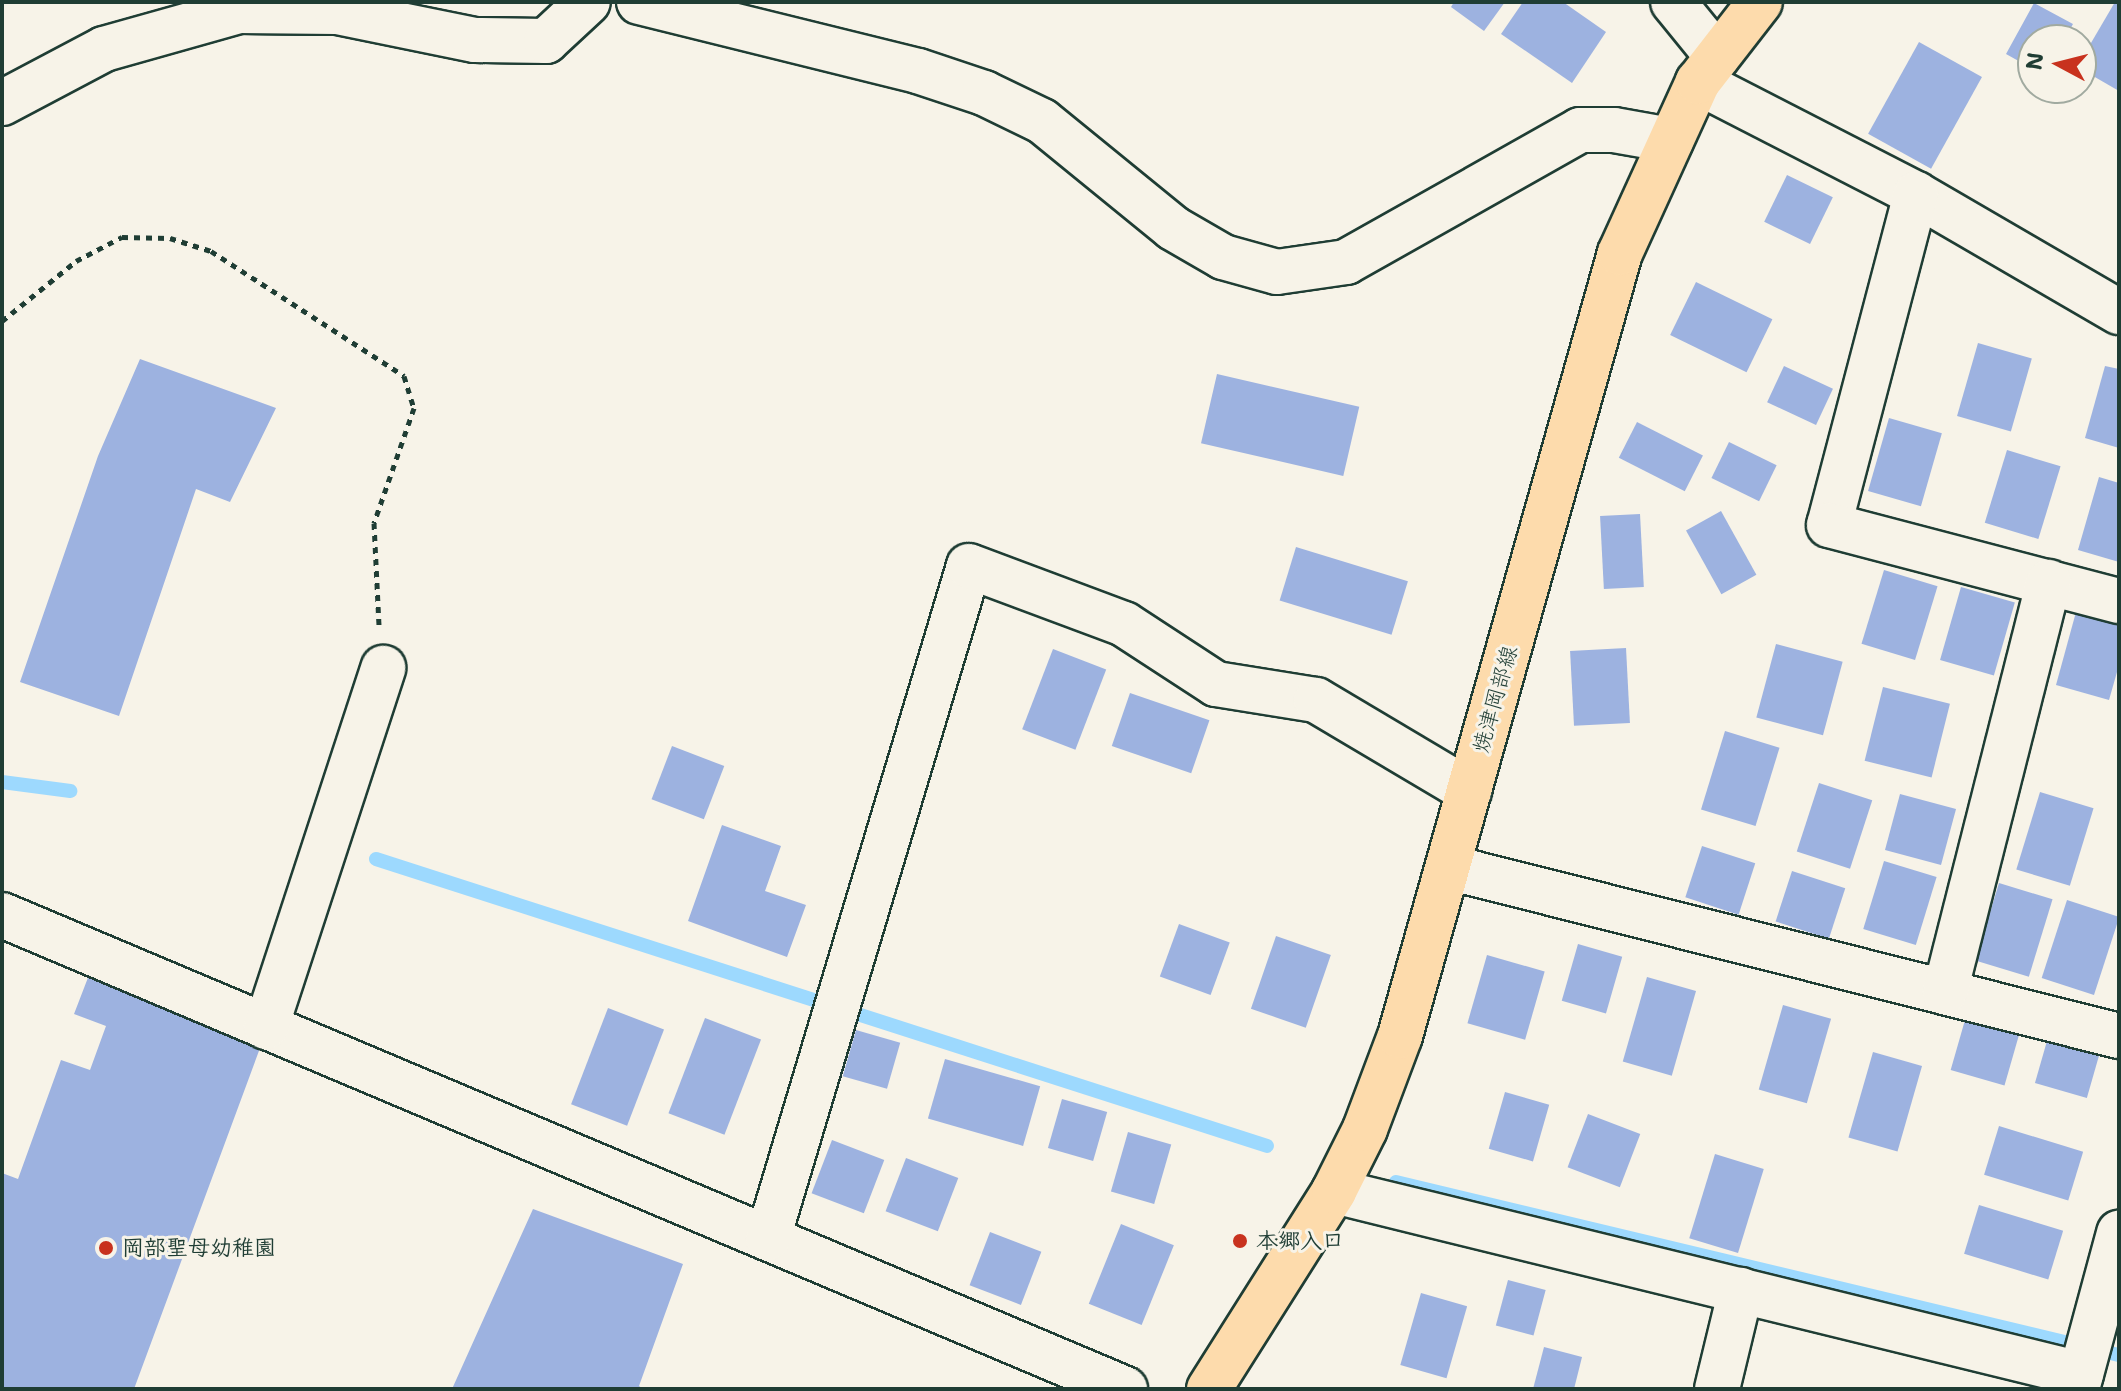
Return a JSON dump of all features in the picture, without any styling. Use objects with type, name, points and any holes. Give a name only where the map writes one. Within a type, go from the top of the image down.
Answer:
[{"type":"main road","name":"焼津岡部線","points":[[1209,1389],[1334,1191],[1365,1129],[1400,1036],[1620,253],[1707,69],[1760,2]]},
{"type":"street","points":[[2,103],[104,49],[239,11],[337,12],[475,40],[546,41],[588,2]]},
{"type":"street","points":[[639,2],[918,71],[984,93],[1042,121],[1173,228],[1223,257],[1277,272],[1346,262],[1580,130],[1614,130],[1671,140]]},
{"type":"street","points":[[1673,2],[1707,69],[2119,312]]},
{"type":"street","points":[[1916,194],[1829,525],[2119,601]]},
{"type":"street","points":[[768,1238],[969,566],[1124,624],[1216,684],[1316,700],[1469,791]]},
{"type":"street","points":[[1945,992],[2049,582]]},
{"type":"street","points":[[266,1027],[383,668]]},
{"type":"street","points":[[1448,867],[2119,1036]]},
{"type":"street","points":[[2,915],[1125,1389]]},
{"type":"street","points":[[1334,1191],[1741,1290],[2079,1381],[2119,1233]]},
{"type":"street","points":[[1717,1389],[1741,1290]]},
{"type":"path","points":[[2,321],[76,261],[122,237],[170,238],[211,251],[404,376],[414,408],[374,523],[383,668]]},
{"type":"building","points":[[1454,2],[1505,2],[1484,31],[1451,7]]},
{"type":"building","points":[[1523,2],[1563,2],[1606,32],[1572,83],[1501,34]]},
{"type":"building","points":[[2115,2],[2119,2],[2119,91],[2097,78],[2097,33]]},
{"type":"building","points":[[2034,3],[2073,24],[2022,24]]},
{"type":"building","points":[[2017,34],[2017,60],[2006,54]]},
{"type":"building","points":[[1919,42],[1982,77],[1931,169],[1868,134]]},
{"type":"building","points":[[1787,175],[1833,197],[1810,244],[1764,222]]},
{"type":"building","points":[[1696,282],[1772,319],[1747,372],[1670,335]]},
{"type":"building","points":[[1978,343],[2032,358],[2011,431],[1957,416]]},
{"type":"building","points":[[140,359],[276,408],[230,502],[196,489],[119,716],[20,682],[98,456]]},
{"type":"building","points":[[1784,366],[1833,389],[1816,425],[1767,402]]},
{"type":"building","points":[[2105,366],[2119,369],[2119,448],[2085,438]]},
{"type":"building","points":[[1217,374],[1359,407],[1343,476],[1201,443]]},
{"type":"building","points":[[1889,418],[1942,433],[1921,506],[1868,491]]},
{"type":"building","points":[[1637,422],[1703,456],[1685,491],[1619,458]]},
{"type":"building","points":[[1729,442],[1777,465],[1759,501],[1711,478]]},
{"type":"building","points":[[2007,450],[2061,466],[2038,539],[1985,523]]},
{"type":"building","points":[[2099,477],[2119,483],[2119,562],[2078,550]]},
{"type":"building","points":[[1721,511],[1756,575],[1721,594],[1686,530]]},
{"type":"building","points":[[1640,514],[1644,587],[1604,589],[1600,516]]},
{"type":"building","points":[[1296,547],[1408,581],[1392,635],[1280,601]]},
{"type":"building","points":[[1884,570],[1938,586],[1915,660],[1861,644]]},
{"type":"building","points":[[1961,587],[2015,602],[1994,675],[1940,660]]},
{"type":"building","points":[[2076,612],[2119,624],[2119,665],[2109,700],[2056,685]]},
{"type":"building","points":[[1776,644],[1843,662],[1823,735],[1756,717]]},
{"type":"building","points":[[1626,648],[1630,723],[1574,726],[1570,651]]},
{"type":"building","points":[[1053,649],[1106,669],[1075,750],[1022,729]]},
{"type":"building","points":[[1883,687],[1950,704],[1932,777],[1865,761]]},
{"type":"building","points":[[1130,693],[1209,720],[1191,773],[1112,746]]},
{"type":"building","points":[[1725,731],[1780,748],[1756,826],[1701,809]]},
{"type":"building","points":[[672,746],[724,766],[704,819],[652,799]]},
{"type":"building","points":[[1819,783],[1872,800],[1850,869],[1797,851]]},
{"type":"building","points":[[2040,792],[2094,808],[2070,886],[2016,869]]},
{"type":"building","points":[[1900,794],[1956,809],[1941,865],[1885,850]]},
{"type":"building","points":[[722,825],[781,846],[765,891],[806,905],[787,957],[688,921]]},
{"type":"building","points":[[1702,846],[1755,863],[1739,915],[1685,897]]},
{"type":"building","points":[[1884,861],[1937,877],[1916,945],[1863,929]]},
{"type":"building","points":[[1792,871],[1845,888],[1829,939],[1776,921]]},
{"type":"building","points":[[1999,883],[2053,899],[2029,977],[1975,960]]},
{"type":"building","points":[[2067,900],[2119,917],[2094,995],[2042,978]]},
{"type":"building","points":[[1179,924],[1230,942],[1211,995],[1160,977]]},
{"type":"building","points":[[1276,936],[1331,955],[1306,1028],[1251,1009]]},
{"type":"building","points":[[1578,944],[1622,957],[1606,1013],[1562,1001]]},
{"type":"building","points":[[1487,955],[1545,972],[1525,1040],[1467,1023]]},
{"type":"building","points":[[89,975],[263,1040],[134,1389],[2,1389],[2,1173],[18,1179],[61,1060],[90,1070],[106,1026],[74,1014]]},
{"type":"building","points":[[1647,977],[1696,991],[1672,1076],[1623,1062]]},
{"type":"building","points":[[1783,1005],[1831,1019],[1807,1103],[1759,1090]]},
{"type":"building","points":[[608,1008],[664,1030],[627,1126],[571,1104]]},
{"type":"building","points":[[705,1018],[761,1040],[724,1135],[668,1113]]},
{"type":"building","points":[[1965,1020],[2019,1035],[2004,1085],[1951,1070]]},
{"type":"building","points":[[856,1030],[900,1043],[887,1089],[843,1076]]},
{"type":"building","points":[[2049,1034],[2101,1049],[2087,1098],[2035,1083]]},
{"type":"building","points":[[1873,1052],[1922,1066],[1897,1152],[1848,1138]]},
{"type":"building","points":[[945,1059],[1040,1086],[1023,1146],[928,1119]]},
{"type":"building","points":[[1505,1092],[1549,1105],[1533,1161],[1489,1149]]},
{"type":"building","points":[[1062,1099],[1107,1112],[1093,1161],[1048,1148]]},
{"type":"building","points":[[1588,1114],[1640,1134],[1620,1187],[1568,1167]]},
{"type":"building","points":[[1999,1126],[2083,1152],[2068,1201],[1984,1175]]},
{"type":"building","points":[[1128,1132],[1171,1144],[1154,1204],[1111,1192]]},
{"type":"building","points":[[832,1140],[884,1160],[864,1213],[812,1193]]},
{"type":"building","points":[[1715,1154],[1764,1169],[1738,1253],[1689,1238]]},
{"type":"building","points":[[906,1158],[958,1178],[938,1231],[886,1211]]},
{"type":"building","points":[[1979,1205],[2063,1231],[2048,1280],[1964,1254]]},
{"type":"building","points":[[533,1209],[683,1264],[639,1386],[643,1389],[452,1389]]},
{"type":"building","points":[[1121,1224],[1174,1245],[1142,1325],[1089,1304]]},
{"type":"building","points":[[990,1232],[1041,1252],[1021,1305],[970,1285]]},
{"type":"building","points":[[1508,1280],[1546,1290],[1534,1335],[1496,1325]]},
{"type":"building","points":[[1421,1293],[1467,1306],[1446,1378],[1400,1365]]},
{"type":"building","points":[[1544,1347],[1582,1357],[1574,1389],[1533,1389]]},
{"type":"waterway","points":[[2,782],[70,791]]},
{"type":"waterway","points":[[376,859],[1267,1146]]},
{"type":"waterway","points":[[1396,1182],[2119,1355]]},
{"type":"place","name":"本郷入口","points":[[1240,1241]]},
{"type":"place","name":"岡部聖母幼稚園","points":[[106,1248]]}]
